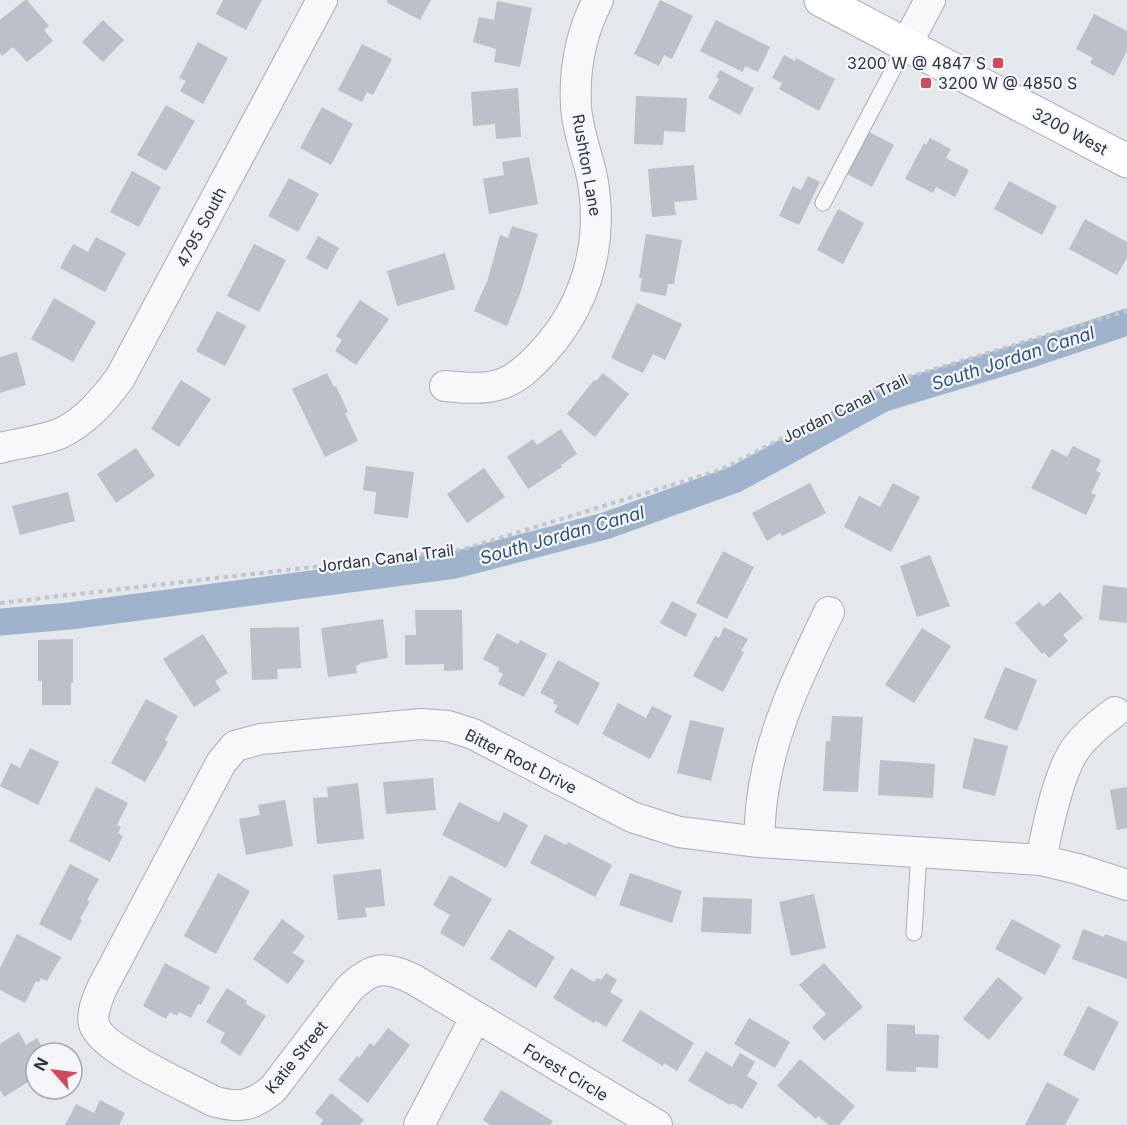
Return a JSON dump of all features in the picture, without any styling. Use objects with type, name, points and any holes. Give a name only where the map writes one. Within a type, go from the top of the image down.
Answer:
[{"type":"street","name":"4795 South","points":[[0,448],[57,435],[89,414],[103,401],[120,378],[322,0]]},
{"type":"street","name":"Rushton Lane","points":[[445,386],[477,389],[510,382],[535,362],[560,334],[578,302],[591,267],[597,224],[592,179],[576,107],[577,64],[586,22],[598,0]]},
{"type":"street","name":"3200 West","points":[[821,0],[1127,161]]},
{"type":"street","points":[[906,45],[930,0]]},
{"type":"street","points":[[759,842],[762,800],[773,747],[796,679],[829,612]]},
{"type":"street","points":[[1041,860],[1047,825],[1068,760],[1091,731],[1115,712]]},
{"type":"street","name":"Bitter Root Drive","points":[[102,1038],[94,1023],[96,1005],[102,988],[221,763],[235,746],[261,739],[410,725],[448,726],[473,734],[632,818],[679,832],[759,842],[1041,860],[1127,885]]},
{"type":"street","name":"Katie Street","points":[[102,1038],[119,1051],[213,1101],[243,1106],[259,1100],[273,1089],[349,990],[363,976],[378,970],[396,971],[413,979],[476,1018]]},
{"type":"street","points":[[419,1125],[476,1018]]},
{"type":"street","name":"Forest Circle","points":[[476,1018],[657,1125]]},
{"type":"lane","points":[[823,203],[906,45]]},
{"type":"lane","points":[[914,933],[919,852]]},
{"type":"path","name":"Jordan Canal Trail","points":[[0,603],[461,550],[720,470],[895,381],[1127,311]]},
{"type":"building","points":[[25,0],[49,26],[44,30],[53,41],[27,62],[13,47],[2,56],[0,53],[0,20]]},
{"type":"building","points":[[223,0],[262,0],[246,30],[216,14]]},
{"type":"building","points":[[388,0],[431,0],[420,20],[386,2]]},
{"type":"building","points":[[660,0],[693,16],[672,59],[664,55],[659,66],[634,54]]},
{"type":"building","points":[[497,1],[532,8],[520,67],[494,62],[496,49],[473,42],[479,17],[494,20]]},
{"type":"building","points":[[1094,14],[1127,31],[1127,51],[1114,76],[1090,63],[1093,58],[1076,49]]},
{"type":"building","points":[[103,20],[124,40],[103,62],[82,42]]},
{"type":"building","points":[[716,20],[770,47],[758,72],[745,66],[743,72],[700,51]]},
{"type":"building","points":[[198,42],[228,58],[203,104],[180,91],[186,81],[179,78]]},
{"type":"building","points":[[362,44],[392,59],[373,95],[367,92],[362,102],[338,90]]},
{"type":"building","points":[[784,55],[795,61],[796,58],[835,79],[819,111],[779,89],[782,83],[772,78]]},
{"type":"building","points":[[720,70],[754,88],[740,115],[708,98],[719,79],[716,77]]},
{"type":"building","points":[[518,88],[521,137],[496,139],[495,124],[473,126],[471,92]]},
{"type":"building","points":[[636,96],[687,98],[685,132],[664,131],[663,145],[634,144]]},
{"type":"building","points":[[166,105],[195,121],[166,171],[137,155]]},
{"type":"building","points":[[322,107],[353,124],[331,165],[300,148]]},
{"type":"building","points":[[869,132],[894,145],[872,187],[847,174]]},
{"type":"building","points":[[930,138],[951,149],[946,158],[969,170],[955,197],[936,187],[933,193],[905,179],[924,143],[926,145]]},
{"type":"building","points":[[529,157],[538,204],[489,214],[483,179],[504,175],[502,162]]},
{"type":"building","points":[[694,165],[697,200],[674,202],[676,215],[652,217],[648,169]]},
{"type":"building","points":[[132,171],[161,187],[139,227],[110,212]]},
{"type":"building","points":[[808,176],[820,182],[799,225],[779,216],[793,186],[801,190]]},
{"type":"building","points":[[289,178],[319,194],[298,232],[268,216]]},
{"type":"building","points":[[1009,181],[1057,206],[1042,235],[994,209]]},
{"type":"building","points":[[838,209],[864,223],[843,264],[817,250]]},
{"type":"building","points":[[1085,219],[1127,242],[1127,258],[1117,275],[1069,249]]},
{"type":"building","points":[[512,226],[538,234],[521,291],[507,326],[474,311],[488,279],[500,235],[508,238]]},
{"type":"building","points":[[646,234],[682,240],[674,284],[668,284],[666,296],[640,291],[642,278],[639,278]]},
{"type":"building","points":[[318,236],[339,248],[327,270],[306,258]]},
{"type":"building","points":[[96,237],[126,253],[105,292],[60,268],[73,244],[88,252]]},
{"type":"building","points":[[254,244],[286,260],[259,312],[227,296]]},
{"type":"building","points":[[445,253],[455,289],[397,306],[387,271]]},
{"type":"building","points":[[54,298],[96,322],[73,362],[31,339]]},
{"type":"building","points":[[360,300],[389,319],[356,365],[335,351],[342,340],[336,336]]},
{"type":"building","points":[[637,303],[682,324],[665,360],[653,354],[643,373],[611,358]]},
{"type":"building","points":[[217,311],[246,326],[225,366],[196,351]]},
{"type":"building","points":[[17,352],[26,385],[0,393],[0,357]]},
{"type":"building","points":[[327,373],[348,412],[345,413],[358,441],[325,457],[292,389]]},
{"type":"building","points":[[603,373],[629,394],[595,437],[567,414],[594,380],[596,381]]},
{"type":"building","points":[[181,380],[211,399],[179,447],[151,429]]},
{"type":"building","points":[[561,429],[577,454],[561,465],[562,467],[528,489],[507,457],[533,439],[537,445]]},
{"type":"building","points":[[1073,446],[1101,460],[1096,471],[1101,473],[1091,493],[1096,495],[1086,515],[1031,488],[1052,449],[1067,457]]},
{"type":"building","points":[[136,448],[155,476],[116,503],[97,474]]},
{"type":"building","points":[[366,466],[414,472],[408,518],[374,514],[376,492],[363,490]]},
{"type":"building","points":[[484,468],[505,497],[467,523],[447,494]]},
{"type":"building","points":[[810,483],[826,513],[782,536],[780,533],[767,541],[752,513]]},
{"type":"building","points":[[893,483],[920,497],[891,552],[844,527],[859,496],[880,507]]},
{"type":"building","points":[[68,492],[75,521],[20,535],[12,506]]},
{"type":"building","points":[[723,551],[754,567],[727,619],[696,603]]},
{"type":"building","points":[[930,555],[950,606],[917,617],[900,566]]},
{"type":"building","points":[[1103,585],[1127,588],[1127,623],[1099,620]]},
{"type":"building","points":[[1060,592],[1083,618],[1063,635],[1068,641],[1049,658],[1044,652],[1042,654],[1015,623],[1039,602],[1043,607]]},
{"type":"building","points":[[672,601],[697,614],[686,637],[660,623]]},
{"type":"building","points":[[415,610],[462,610],[463,670],[444,671],[444,664],[405,665],[405,635],[416,635]]},
{"type":"building","points":[[383,619],[388,658],[360,663],[356,665],[357,673],[328,677],[321,628]]},
{"type":"building","points":[[299,627],[301,668],[277,669],[278,679],[252,680],[250,628]]},
{"type":"building","points":[[724,627],[748,639],[741,651],[744,652],[723,692],[693,676],[715,636],[719,638]]},
{"type":"building","points":[[922,628],[951,646],[914,703],[885,685]]},
{"type":"building","points":[[497,633],[518,644],[520,640],[547,654],[524,697],[498,684],[503,674],[498,671],[499,668],[483,659]]},
{"type":"building","points":[[203,634],[228,673],[215,681],[221,690],[194,707],[163,659]]},
{"type":"building","points":[[73,639],[71,705],[42,705],[42,681],[38,681],[38,640]]},
{"type":"building","points":[[558,660],[600,683],[578,725],[554,712],[558,706],[553,703],[554,700],[540,693]]},
{"type":"building","points":[[1005,667],[1037,680],[1017,731],[984,718]]},
{"type":"building","points":[[146,699],[178,716],[165,740],[168,742],[145,782],[111,763]]},
{"type":"building","points":[[618,703],[646,718],[652,706],[672,716],[650,759],[602,734]]},
{"type":"building","points":[[832,716],[863,717],[858,792],[823,791],[826,741],[830,741]]},
{"type":"building","points":[[690,720],[724,728],[711,781],[677,773]]},
{"type":"building","points":[[974,738],[1008,746],[995,796],[962,788]]},
{"type":"building","points":[[30,748],[59,762],[38,805],[0,786],[11,763],[20,768]]},
{"type":"building","points":[[880,760],[935,764],[933,798],[878,795]]},
{"type":"building","points":[[433,778],[436,810],[386,814],[383,782]]},
{"type":"building","points":[[358,783],[364,839],[317,844],[313,798],[328,797],[327,787]]},
{"type":"building","points":[[96,787],[128,803],[117,825],[121,827],[118,833],[123,836],[110,862],[69,841]]},
{"type":"building","points":[[1127,787],[1127,828],[1117,830],[1110,790]]},
{"type":"building","points":[[285,800],[293,846],[246,855],[239,819],[260,815],[258,805]]},
{"type":"building","points":[[459,802],[499,822],[504,812],[528,825],[506,868],[442,835]]},
{"type":"building","points":[[545,834],[566,845],[568,842],[612,865],[595,897],[530,863]]},
{"type":"building","points":[[70,864],[99,879],[87,900],[90,901],[71,941],[39,924]]},
{"type":"building","points":[[381,869],[385,906],[365,908],[367,917],[338,920],[333,875]]},
{"type":"building","points":[[218,873],[250,891],[216,954],[184,936]]},
{"type":"building","points":[[630,873],[682,891],[672,923],[619,905]]},
{"type":"building","points":[[450,875],[492,899],[464,947],[440,933],[450,915],[433,905]]},
{"type":"building","points":[[814,894],[826,948],[791,956],[779,902]]},
{"type":"building","points":[[703,897],[752,899],[751,934],[701,932]]},
{"type":"building","points":[[282,919],[305,936],[293,953],[305,961],[288,984],[253,959]]},
{"type":"building","points":[[1012,919],[1061,945],[1045,975],[995,949]]},
{"type":"building","points":[[509,929],[555,957],[536,988],[490,959]]},
{"type":"building","points":[[1083,929],[1127,942],[1127,979],[1072,959]]},
{"type":"building","points":[[17,934],[61,957],[47,981],[41,978],[39,982],[36,981],[25,1003],[0,990],[0,968]]},
{"type":"building","points":[[165,963],[210,987],[191,1018],[179,1012],[177,1016],[170,1012],[166,1019],[143,1006]]},
{"type":"building","points":[[824,963],[863,1007],[824,1041],[812,1027],[826,1014],[799,985]]},
{"type":"building","points":[[571,968],[594,982],[597,978],[601,980],[606,973],[617,980],[610,992],[623,1000],[606,1027],[596,1021],[594,1023],[553,998]]},
{"type":"building","points":[[998,977],[1023,998],[989,1040],[963,1019]]},
{"type":"building","points":[[227,988],[247,1001],[246,1004],[266,1016],[240,1056],[220,1042],[225,1033],[206,1022]]},
{"type":"building","points":[[1088,1006],[1119,1022],[1094,1071],[1063,1055]]},
{"type":"building","points":[[640,1010],[694,1043],[677,1071],[664,1063],[663,1066],[622,1041]]},
{"type":"building","points":[[749,1018],[790,1042],[775,1068],[734,1044]]},
{"type":"building","points":[[887,1024],[915,1025],[915,1034],[939,1035],[938,1068],[916,1067],[916,1072],[886,1071]]},
{"type":"building","points":[[388,1028],[410,1045],[368,1103],[338,1080],[357,1056],[359,1058],[370,1043],[374,1046]]},
{"type":"building","points":[[19,1032],[24,1041],[24,1084],[4,1097],[0,1090],[0,1044]]},
{"type":"building","points":[[706,1051],[732,1067],[740,1053],[755,1062],[747,1076],[758,1083],[742,1109],[732,1103],[730,1105],[688,1081]]},
{"type":"building","points":[[800,1059],[855,1106],[839,1125],[829,1125],[818,1116],[816,1119],[777,1086]]},
{"type":"building","points":[[1047,1082],[1079,1099],[1065,1125],[1025,1125]]},
{"type":"building","points":[[501,1090],[553,1121],[550,1125],[490,1125],[483,1120]]},
{"type":"building","points":[[331,1093],[364,1120],[359,1125],[320,1125],[323,1120],[315,1113]]},
{"type":"building","points":[[100,1100],[125,1113],[119,1125],[65,1125],[76,1104],[94,1113]]},
{"type":"waterway","name":"South Jordan Canal","points":[[0,622],[70,616],[455,565],[605,526],[736,479],[884,398],[1034,353],[1127,322]]},
{"type":"place","name":"3200 W @ 4847 S","points":[[998,63]]},
{"type":"place","name":"3200 W @ 4850 S","points":[[926,83]]}]
